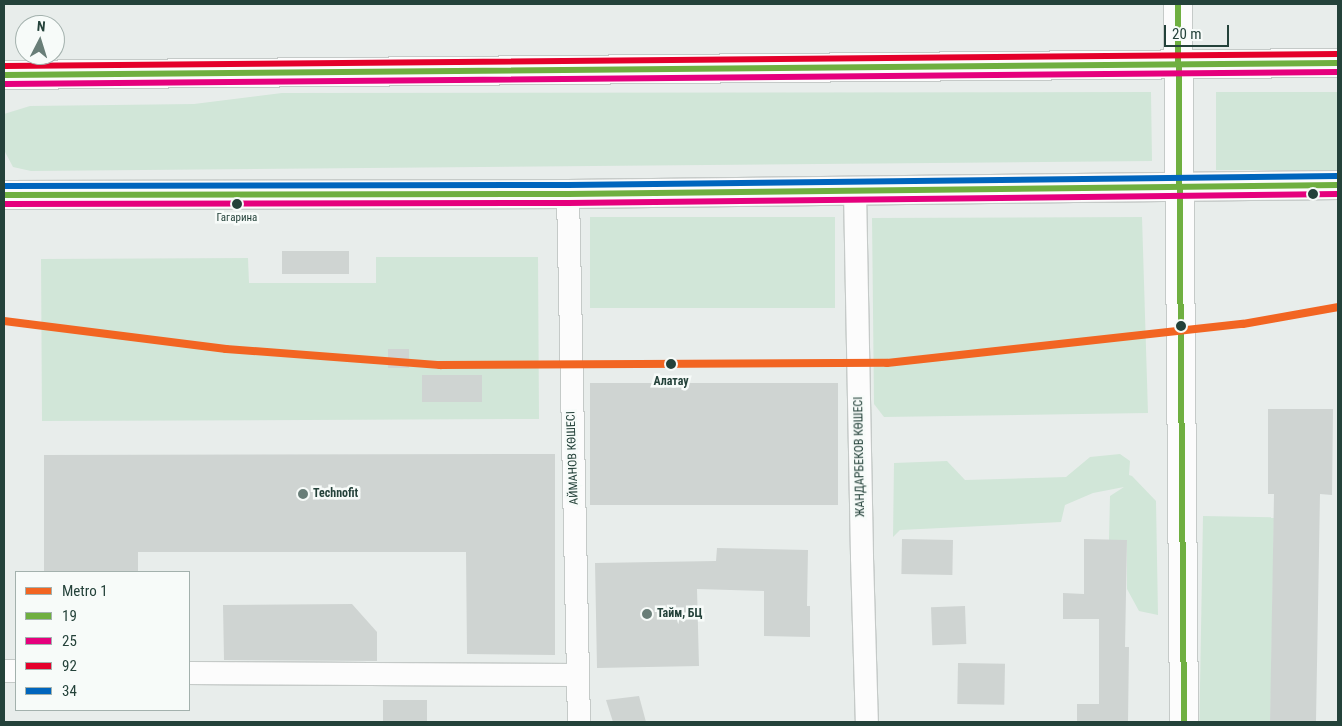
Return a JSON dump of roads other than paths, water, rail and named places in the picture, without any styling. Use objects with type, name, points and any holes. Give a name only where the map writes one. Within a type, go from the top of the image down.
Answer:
[{"type":"main road","points":[[1178,4],[1184,722]]},
{"type":"main road","points":[[4,75],[1178,66],[1338,63]]},
{"type":"main road","points":[[4,195],[568,194],[1338,186]]},
{"type":"street","name":"ЖАНДАРБЕКОВ КӨШЕСІ","points":[[855,191],[867,722]]},
{"type":"street","name":"АЙМАНОВ КӨШЕСІ","points":[[568,194],[579,722]]},
{"type":"street","points":[[190,673],[578,675]]},
{"type":"metro line","name":"1","points":[[4,321],[226,349],[440,365],[887,363],[1243,324],[1338,307]]},
{"type":"place","name":"Гагарина","points":[[237,204]]},
{"type":"place","name":"Алатау","points":[[671,364]]},
{"type":"place","name":"Technofit","points":[[303,494]]},
{"type":"place","name":"Тайм, БЦ","points":[[647,614]]}]
